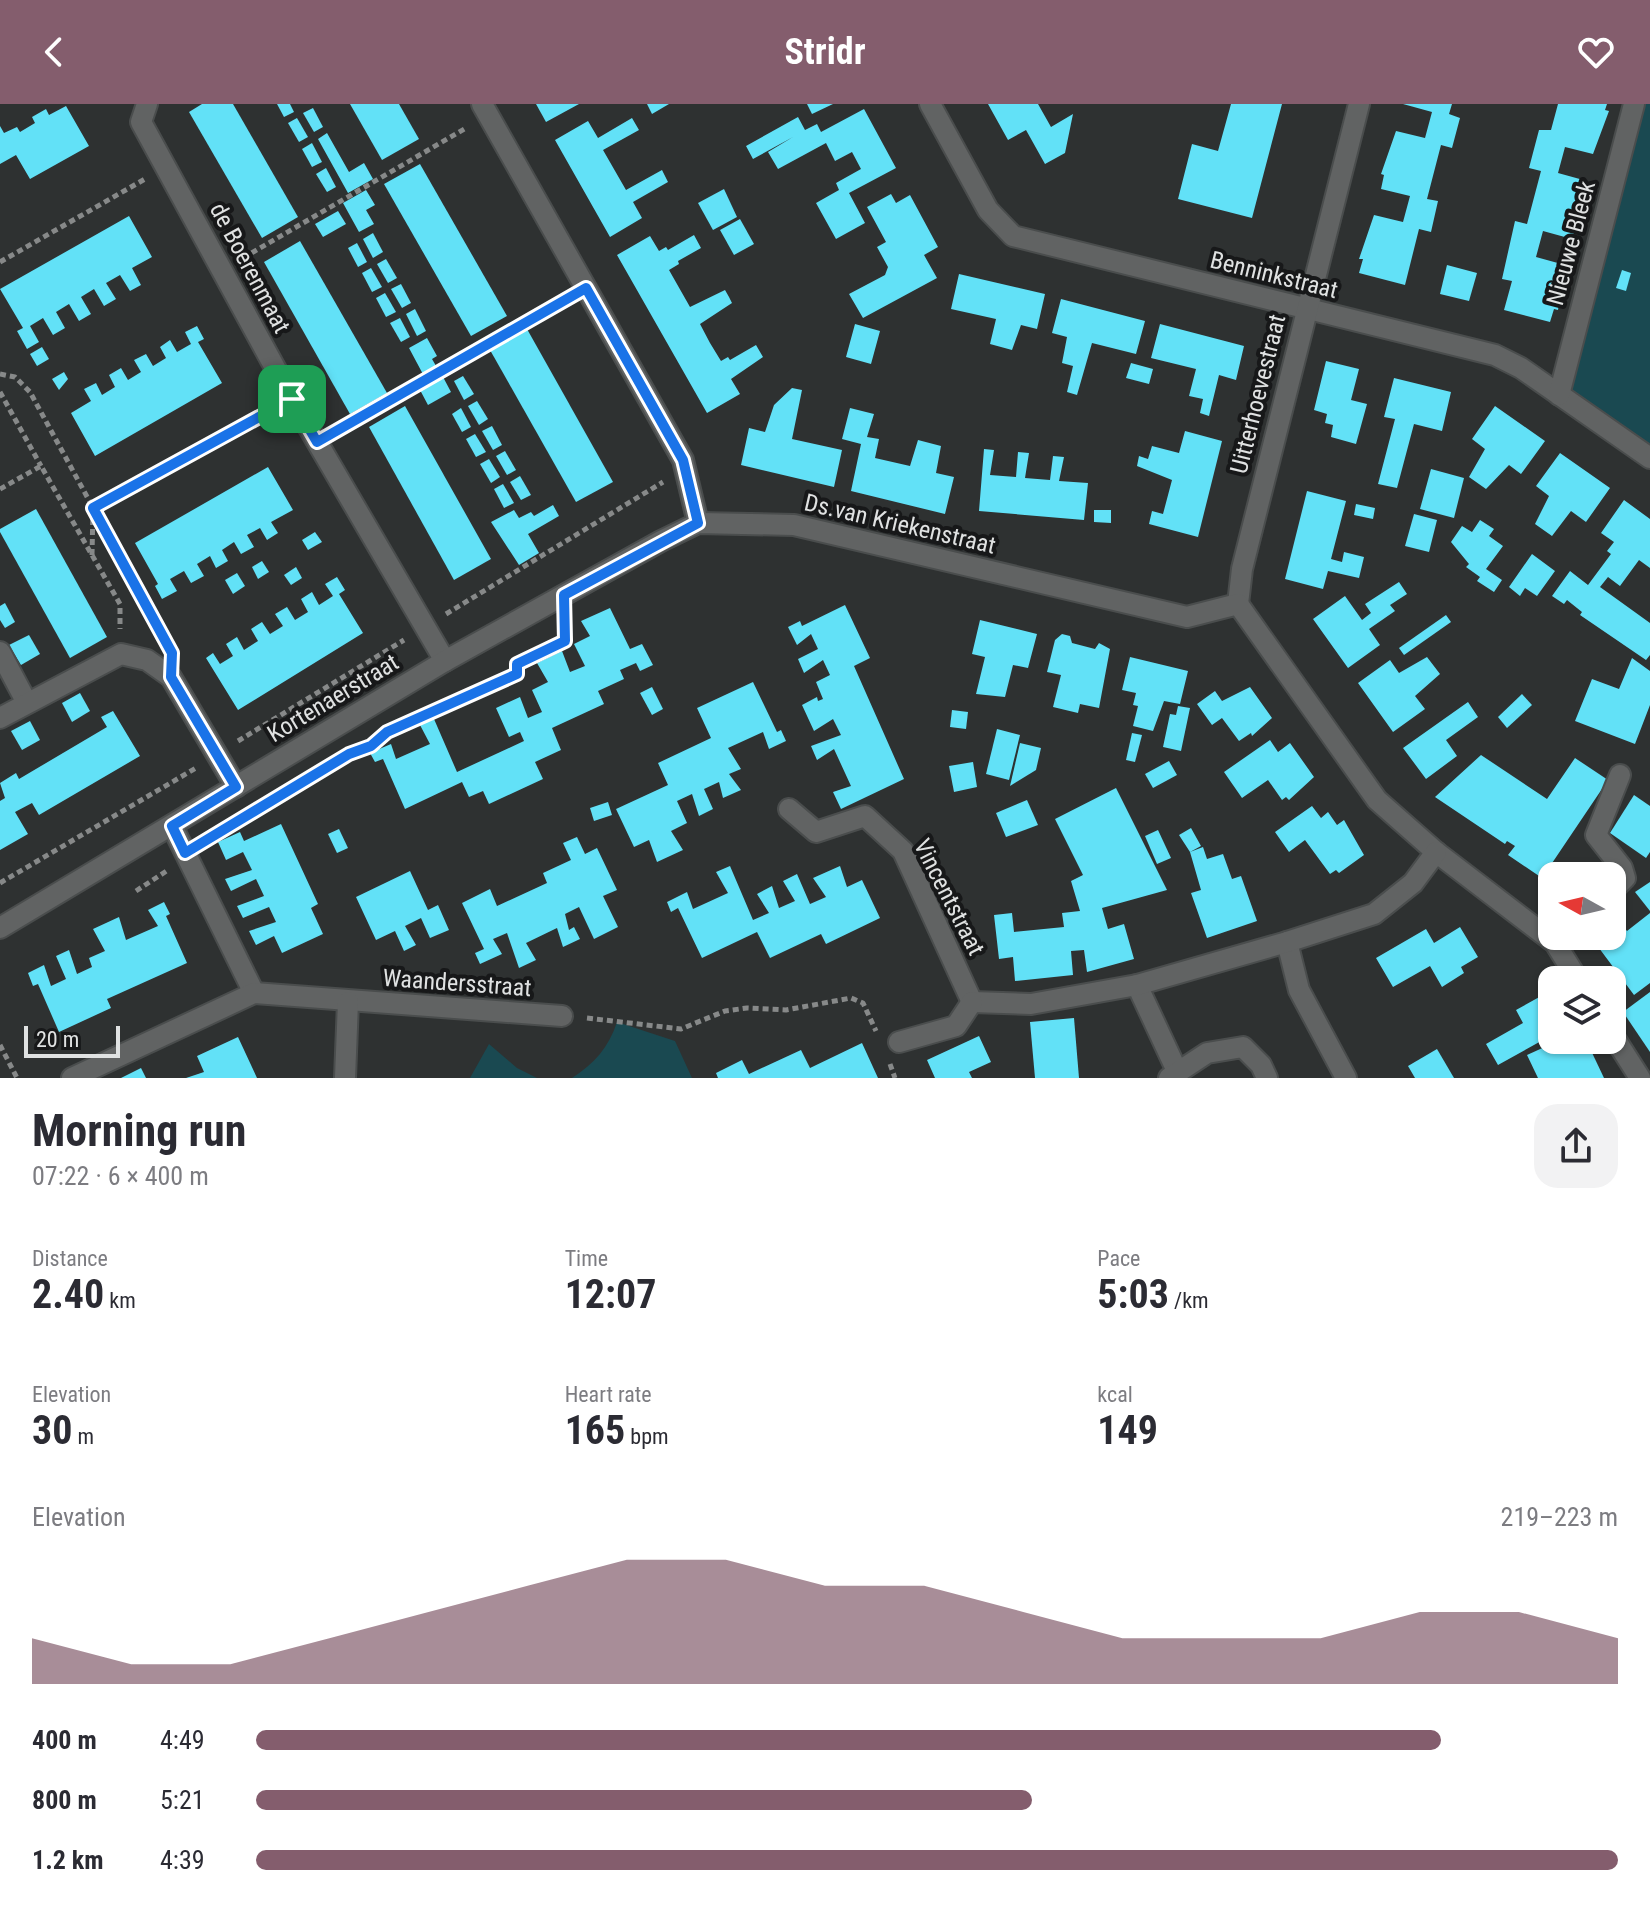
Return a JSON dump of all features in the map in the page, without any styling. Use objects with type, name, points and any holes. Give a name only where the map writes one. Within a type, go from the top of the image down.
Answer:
[{"type":"street","name":"de Boerenmaat","points":[[147,104],[141,122],[292,399],[445,661]]},
{"type":"street","name":"Benninkstraat","points":[[930,104],[988,210],[1013,236],[1495,355],[1521,368],[1650,458]]},
{"type":"street","name":"Uitterhoevestraat","points":[[1238,604],[1242,569],[1359,104]]},
{"type":"street","name":"Nieuwe Bleek","points":[[1559,395],[1634,104]]},
{"type":"street","points":[[485,110],[683,460],[698,523]]},
{"type":"street","name":"Ds.van Kriekenstraat","points":[[698,523],[794,525],[1187,617],[1238,604]]},
{"type":"street","name":"Kortenaerstraat","points":[[0,928],[445,661],[698,523]]},
{"type":"street","points":[[1238,604],[1377,800],[1436,852],[1538,925]]},
{"type":"street","points":[[0,652],[27,703]]},
{"type":"street","points":[[0,718],[121,654],[147,660],[171,677],[236,787]]},
{"type":"street","points":[[1617,862],[1596,835],[1620,775]]},
{"type":"street","name":"Vincentstraat","points":[[789,809],[816,832],[865,816],[903,851],[972,1002]]},
{"type":"street","points":[[72,1078],[254,993],[172,826]]},
{"type":"street","points":[[899,1042],[956,1026],[972,1002],[1031,1004],[1137,985],[1374,914],[1413,883],[1436,852]]},
{"type":"street","points":[[1287,942],[1299,990],[1346,1078]]},
{"type":"street","points":[[1137,985],[1173,1075],[1207,1053],[1243,1047],[1261,1065],[1267,1078]]},
{"type":"street","name":"Waandersstraat","points":[[254,993],[562,1016]]},
{"type":"street","name":"Waandersstraat","points":[[345,1078],[348,1002]]},
{"type":"street","points":[[1625,1054],[1640,1078]]},
{"type":"path","points":[[222,270],[485,110]]},
{"type":"path","points":[[0,262],[166,167]]},
{"type":"path","points":[[317,442],[586,288]]},
{"type":"path","points":[[0,374],[15,377],[30,392],[172,653],[171,677]]},
{"type":"path","points":[[0,392],[120,604],[121,654]]},
{"type":"path","points":[[93,508],[292,399]]},
{"type":"path","points":[[0,489],[41,466]]},
{"type":"path","points":[[0,883],[216,756],[685,469]]},
{"type":"path","points":[[92,555],[93,508]]},
{"type":"path","points":[[136,891],[161,877],[185,853],[349,754],[371,746],[387,732],[517,674],[517,664],[565,641],[564,595]]},
{"type":"path","points":[[562,1016],[681,1029],[725,1011],[747,1008],[786,1010],[851,998],[863,1003],[882,1043],[899,1042]]},
{"type":"path","points":[[0,1045],[17,1078]]},
{"type":"shaded area","points":[[1645,104],[1650,104],[1650,456],[1569,398]]},
{"type":"shaded area","points":[[617,1022],[675,1041],[692,1078],[572,1078],[600,1054]]},
{"type":"shaded area","points":[[489,1044],[517,1068],[537,1078],[470,1078]]},
{"type":"building","points":[[202,104],[233,104],[298,217],[262,238],[189,112]]},
{"type":"building","points":[[277,104],[290,104],[294,112],[284,117]]},
{"type":"building","points":[[350,104],[399,104],[419,139],[382,160]]},
{"type":"building","points":[[536,104],[579,104],[546,122]]},
{"type":"building","points":[[647,104],[669,104],[652,114]]},
{"type":"building","points":[[807,104],[833,104],[812,114]]},
{"type":"building","points":[[988,104],[1038,104],[1051,127],[1073,114],[1065,153],[1045,164],[1026,130],[1008,140]]},
{"type":"building","points":[[1231,104],[1282,104],[1252,218],[1178,199],[1192,144],[1218,151]]},
{"type":"building","points":[[1403,104],[1452,104],[1449,114],[1460,118],[1452,148],[1441,145],[1427,199],[1438,201],[1431,232],[1419,229],[1405,285],[1359,273],[1363,259],[1359,259],[1374,215],[1403,222],[1410,196],[1381,189],[1384,175],[1381,174],[1396,131],[1425,138],[1432,112]]},
{"type":"building","points":[[1558,104],[1607,104],[1605,110],[1609,111],[1593,154],[1565,147],[1558,173],[1587,181],[1584,194],[1587,195],[1572,239],[1543,231],[1536,257],[1565,265],[1558,310],[1554,309],[1550,322],[1504,310],[1512,281],[1502,279],[1515,221],[1527,224],[1541,171],[1529,168],[1539,130],[1551,130]]},
{"type":"building","points":[[66,106],[89,146],[30,179],[16,155],[0,164],[0,126],[4,133],[17,127],[20,132],[35,123],[32,117],[46,109],[49,115]]},
{"type":"building","points":[[313,108],[323,127],[314,132],[303,113]]},
{"type":"building","points":[[864,109],[896,168],[849,193],[865,223],[836,239],[816,203],[839,190],[836,183],[861,169],[852,152],[835,161],[826,143],[778,169],[768,152],[793,137],[753,159],[746,146],[798,117],[805,130],[817,124],[821,132]]},
{"type":"building","points":[[297,118],[308,137],[299,142],[288,123]]},
{"type":"building","points":[[632,118],[639,130],[603,150],[626,190],[662,170],[668,182],[633,202],[642,218],[610,237],[555,140],[588,121],[598,138]]},
{"type":"building","points":[[327,133],[349,172],[364,163],[373,179],[348,193],[318,139]]},
{"type":"building","points":[[312,143],[322,162],[312,167],[302,149]]},
{"type":"building","points":[[420,164],[507,316],[471,336],[384,184]]},
{"type":"building","points":[[326,168],[336,187],[327,192],[316,174]]},
{"type":"building","points":[[724,189],[737,217],[713,230],[698,203]]},
{"type":"building","points":[[366,190],[375,205],[366,210],[374,224],[359,232],[343,203]]},
{"type":"building","points":[[891,194],[896,203],[910,195],[938,247],[924,255],[937,278],[863,318],[849,294],[885,275],[888,267],[877,247],[886,242],[867,207]]},
{"type":"building","points":[[338,211],[346,224],[323,237],[315,224]]},
{"type":"building","points":[[129,216],[152,257],[132,268],[141,285],[130,291],[120,275],[106,283],[116,299],[104,306],[94,289],[81,297],[91,314],[79,321],[69,304],[56,312],[65,328],[53,335],[43,318],[30,326],[39,342],[27,349],[17,331],[23,328],[0,289]]},
{"type":"building","points":[[740,219],[754,244],[734,255],[720,230]]},
{"type":"building","points":[[373,233],[383,252],[373,258],[363,239]]},
{"type":"building","points":[[694,235],[701,248],[669,270],[690,307],[725,290],[729,297],[732,303],[700,324],[710,343],[721,361],[728,357],[730,360],[756,345],[763,357],[731,379],[740,394],[707,413],[617,255],[650,236],[659,251],[666,247],[668,250]]},
{"type":"building","points":[[300,241],[387,393],[350,414],[264,262]]},
{"type":"building","points":[[357,243],[367,262],[358,267],[348,248]]},
{"type":"building","points":[[386,259],[397,278],[388,283],[377,264]]},
{"type":"building","points":[[1447,265],[1477,273],[1469,301],[1440,294]]},
{"type":"building","points":[[371,268],[382,287],[372,292],[362,273]]},
{"type":"building","points":[[1622,270],[1631,273],[1626,291],[1616,288]]},
{"type":"building","points":[[959,274],[1045,294],[1037,329],[1021,325],[1012,350],[990,344],[996,319],[951,309]]},
{"type":"building","points":[[401,284],[411,303],[402,308],[391,289]]},
{"type":"building","points":[[385,293],[396,312],[386,317],[376,298]]},
{"type":"building","points":[[1061,299],[1145,321],[1136,354],[1092,343],[1077,395],[1067,392],[1073,366],[1062,363],[1067,337],[1052,333]]},
{"type":"building","points":[[415,309],[426,331],[417,336],[406,314]]},
{"type":"building","points":[[400,318],[410,337],[401,342],[390,323]]},
{"type":"building","points":[[855,324],[880,331],[871,364],[846,357]]},
{"type":"building","points":[[1160,324],[1244,346],[1236,380],[1219,375],[1209,416],[1200,413],[1203,399],[1189,396],[1196,369],[1151,358]]},
{"type":"building","points":[[197,326],[204,339],[198,342],[222,383],[95,456],[71,413],[91,401],[84,389],[96,383],[102,395],[115,387],[109,375],[121,368],[128,380],[141,372],[134,360],[146,354],[153,366],[166,358],[160,347],[170,340],[177,352],[191,344],[185,332]]},
{"type":"building","points":[[527,329],[613,482],[576,502],[490,350]]},
{"type":"building","points":[[427,338],[437,356],[432,359],[439,371],[425,378],[409,348]]},
{"type":"building","points":[[42,347],[49,359],[37,366],[30,354]]},
{"type":"building","points":[[1326,361],[1359,369],[1351,400],[1367,404],[1356,444],[1331,437],[1333,425],[1325,423],[1327,414],[1314,410]]},
{"type":"building","points":[[1131,363],[1153,369],[1149,384],[1126,378]]},
{"type":"building","points":[[64,372],[68,379],[59,390],[52,379]]},
{"type":"building","points":[[463,376],[474,394],[464,400],[454,381]]},
{"type":"building","points":[[443,377],[451,392],[428,405],[420,390]]},
{"type":"building","points":[[1394,378],[1451,392],[1442,431],[1414,424],[1397,488],[1378,484],[1395,419],[1384,417]]},
{"type":"building","points":[[792,388],[802,390],[792,439],[842,450],[834,487],[741,465],[749,428],[765,432],[774,405]]},
{"type":"building","points":[[477,401],[488,419],[479,425],[468,406]]},
{"type":"building","points":[[405,406],[491,559],[454,580],[369,427]]},
{"type":"building","points":[[1495,406],[1545,441],[1521,474],[1509,465],[1486,489],[1469,477],[1485,449],[1472,439]]},
{"type":"building","points":[[461,408],[471,427],[462,432],[452,414]]},
{"type":"building","points":[[850,408],[874,414],[867,437],[879,439],[875,458],[910,466],[918,440],[941,446],[936,473],[954,477],[945,514],[851,491],[861,444],[842,439]]},
{"type":"building","points":[[492,426],[502,445],[493,450],[482,431]]},
{"type":"building","points":[[1185,431],[1222,441],[1198,537],[1149,524],[1152,511],[1163,514],[1172,480],[1137,466],[1139,456],[1148,459],[1152,446],[1179,453]]},
{"type":"building","points":[[475,434],[486,452],[476,457],[466,439]]},
{"type":"building","points":[[984,449],[994,450],[990,475],[1016,477],[1018,452],[1029,453],[1025,478],[1050,480],[1053,456],[1064,457],[1059,481],[1088,483],[1084,520],[979,511]]},
{"type":"building","points":[[505,451],[516,470],[507,475],[496,456]]},
{"type":"building","points":[[1560,453],[1610,488],[1586,522],[1571,511],[1552,536],[1535,524],[1549,496],[1536,486]]},
{"type":"building","points":[[489,459],[500,477],[491,483],[480,464]]},
{"type":"building","points":[[268,467],[293,510],[271,522],[278,533],[267,540],[260,528],[247,535],[254,547],[241,554],[234,542],[222,550],[228,561],[216,568],[210,556],[197,564],[204,576],[191,583],[184,571],[170,579],[177,591],[162,599],[155,586],[158,584],[135,543]]},
{"type":"building","points":[[1431,469],[1464,478],[1454,518],[1420,509]]},
{"type":"building","points":[[520,476],[531,495],[521,500],[510,482]]},
{"type":"building","points":[[503,484],[514,503],[504,508],[494,489]]},
{"type":"building","points":[[1307,491],[1346,501],[1331,559],[1342,562],[1344,552],[1364,557],[1359,578],[1328,571],[1323,589],[1285,579]]},
{"type":"building","points":[[1624,500],[1650,519],[1650,568],[1639,560],[1620,586],[1608,577],[1600,587],[1650,623],[1650,655],[1646,660],[1580,615],[1582,612],[1567,600],[1564,604],[1552,596],[1570,571],[1588,585],[1611,554],[1607,551],[1614,542],[1601,533]]},
{"type":"building","points":[[1356,504],[1375,508],[1373,519],[1354,515]]},
{"type":"building","points":[[553,505],[559,516],[528,534],[539,553],[519,565],[491,522],[514,510],[519,518],[531,512],[534,516]]},
{"type":"building","points":[[36,509],[107,637],[70,658],[0,532],[0,529]]},
{"type":"building","points":[[1094,510],[1111,510],[1111,523],[1094,522]]},
{"type":"building","points":[[1414,514],[1437,520],[1429,552],[1405,546]]},
{"type":"building","points":[[1480,520],[1494,529],[1489,536],[1503,546],[1486,569],[1502,580],[1494,592],[1477,581],[1480,577],[1466,567],[1469,564],[1451,542],[1462,526],[1472,532]]},
{"type":"building","points":[[315,532],[322,542],[308,550],[302,540]]},
{"type":"building","points":[[1532,554],[1555,571],[1537,596],[1525,588],[1520,596],[1509,587]]},
{"type":"building","points":[[262,561],[269,572],[258,579],[252,567]]},
{"type":"building","points":[[296,567],[302,578],[291,585],[284,575]]},
{"type":"building","points":[[237,573],[245,586],[233,594],[225,580]]},
{"type":"building","points":[[337,577],[345,590],[339,594],[363,633],[238,710],[206,658],[213,653],[220,664],[233,656],[226,644],[237,637],[244,650],[258,641],[251,629],[262,622],[270,634],[283,626],[275,614],[287,607],[295,620],[308,612],[301,599],[312,592],[319,605],[333,596],[325,584]]},
{"type":"building","points":[[1399,582],[1407,594],[1390,605],[1395,611],[1369,629],[1380,645],[1348,668],[1313,619],[1345,596],[1362,620],[1371,613],[1365,604]]},
{"type":"building","points":[[5,603],[15,622],[5,628],[0,620],[0,606]]},
{"type":"building","points":[[845,605],[870,658],[854,666],[904,779],[841,809],[833,792],[851,786],[834,749],[817,760],[811,746],[841,735],[833,719],[814,731],[802,705],[817,697],[818,701],[823,699],[816,682],[830,675],[823,660],[804,673],[798,659],[818,649],[811,634],[797,645],[788,627],[800,621],[802,626]]},
{"type":"building","points":[[610,608],[630,649],[642,644],[653,665],[640,671],[636,663],[620,670],[624,679],[598,691],[604,704],[552,728],[561,750],[535,762],[543,779],[489,804],[483,791],[469,797],[462,782],[405,809],[383,759],[375,762],[370,753],[391,744],[396,759],[430,744],[420,725],[434,719],[457,772],[524,741],[520,732],[509,737],[496,708],[520,697],[528,718],[542,712],[532,690],[548,682],[537,663],[562,651],[570,672],[585,666],[574,644],[590,636],[581,621]]},
{"type":"building","points":[[1446,615],[1451,622],[1404,655],[1399,648]]},
{"type":"building","points":[[980,620],[1037,634],[1028,668],[1013,665],[1005,697],[976,694],[985,657],[972,654]]},
{"type":"building","points":[[1062,634],[1070,636],[1072,643],[1095,649],[1099,643],[1110,649],[1099,708],[1080,704],[1078,713],[1053,707],[1061,675],[1047,672],[1055,640]]},
{"type":"building","points":[[29,635],[40,654],[21,665],[9,645]]},
{"type":"building","points":[[1130,657],[1188,671],[1180,704],[1164,701],[1153,731],[1133,726],[1138,706],[1133,705],[1136,693],[1122,690]]},
{"type":"building","points":[[1427,657],[1440,674],[1415,696],[1425,709],[1393,732],[1358,683],[1390,660],[1399,673]]},
{"type":"building","points":[[1632,658],[1650,671],[1650,705],[1635,744],[1575,721],[1592,679],[1619,689]]},
{"type":"building","points":[[753,682],[777,732],[781,730],[786,741],[769,749],[763,732],[728,748],[741,769],[729,774],[741,790],[723,798],[719,782],[704,789],[713,809],[699,816],[692,794],[677,801],[687,823],[671,831],[683,850],[657,862],[649,840],[634,847],[616,809],[668,785],[658,763],[711,738],[697,708]]},
{"type":"building","points":[[652,687],[663,709],[652,715],[640,693]]},
{"type":"building","points":[[1250,687],[1272,718],[1252,736],[1251,733],[1239,741],[1222,718],[1212,725],[1197,704],[1215,691],[1222,701]]},
{"type":"building","points":[[80,693],[90,711],[72,722],[62,703]]},
{"type":"building","points":[[1522,694],[1532,705],[1507,728],[1498,717]]},
{"type":"building","points":[[1468,702],[1478,717],[1446,740],[1457,756],[1426,779],[1403,748]]},
{"type":"building","points":[[1178,706],[1190,708],[1181,751],[1163,747],[1170,714],[1176,715]]},
{"type":"building","points":[[952,710],[968,712],[966,729],[950,727]]},
{"type":"building","points":[[113,711],[140,756],[39,815],[32,803],[15,812],[28,834],[0,850],[0,801],[5,798],[0,783],[16,773],[19,779],[107,727],[101,717]]},
{"type":"building","points":[[30,721],[40,740],[22,750],[11,731]]},
{"type":"building","points":[[997,729],[1020,735],[1009,780],[986,774]]},
{"type":"building","points":[[1132,733],[1142,735],[1135,762],[1126,760]]},
{"type":"building","points":[[1270,740],[1278,752],[1290,743],[1314,777],[1289,800],[1286,797],[1282,800],[1268,780],[1242,798],[1224,772]]},
{"type":"building","points":[[1020,743],[1041,748],[1036,770],[1010,786]]},
{"type":"building","points":[[1481,755],[1547,799],[1575,758],[1608,780],[1553,862],[1538,862],[1538,875],[1508,855],[1515,846],[1507,841],[1505,844],[1435,797]]},
{"type":"building","points":[[1169,761],[1177,775],[1153,788],[1145,774]]},
{"type":"building","points":[[973,762],[977,787],[954,792],[949,766]]},
{"type":"building","points":[[1116,788],[1167,890],[1102,908],[1108,929],[1124,924],[1134,959],[1087,972],[1084,950],[1071,951],[1073,975],[1015,981],[1013,957],[999,959],[994,915],[1012,913],[1014,932],[1064,927],[1062,913],[1080,911],[1071,881],[1083,875],[1055,819]]},
{"type":"building","points":[[1634,795],[1650,806],[1650,852],[1646,858],[1610,833]]},
{"type":"building","points":[[1027,800],[1038,825],[1006,837],[996,813]]},
{"type":"building","points":[[608,802],[612,815],[594,821],[590,808]]},
{"type":"building","points":[[1312,806],[1321,818],[1328,812],[1337,825],[1344,820],[1364,855],[1339,873],[1336,870],[1330,874],[1305,840],[1289,852],[1275,832]]},
{"type":"building","points":[[281,824],[318,904],[311,908],[323,934],[282,953],[274,936],[256,945],[249,931],[276,922],[269,907],[243,918],[237,906],[264,896],[256,879],[231,891],[225,879],[252,870],[243,852],[226,860],[218,842],[240,832],[244,841]]},
{"type":"building","points":[[1191,828],[1201,846],[1190,852],[1179,835]]},
{"type":"building","points":[[339,829],[348,848],[337,853],[328,834]]},
{"type":"building","points":[[1158,830],[1171,858],[1157,864],[1145,836]]},
{"type":"building","points":[[577,837],[585,854],[597,848],[617,890],[603,896],[618,927],[594,939],[579,907],[565,914],[569,930],[574,927],[580,939],[563,947],[557,928],[526,943],[536,960],[519,968],[507,933],[493,939],[502,954],[480,964],[475,953],[484,949],[462,903],[490,889],[497,906],[547,883],[543,873],[571,860],[563,843]]},
{"type":"building","points":[[1203,847],[1207,859],[1223,854],[1232,879],[1241,876],[1257,921],[1207,938],[1191,893],[1201,890],[1190,852]]},
{"type":"building","points":[[730,866],[753,920],[769,913],[757,894],[772,886],[779,908],[795,901],[783,881],[797,874],[810,904],[826,897],[813,878],[840,866],[847,887],[862,880],[880,918],[826,944],[821,934],[770,958],[757,932],[702,958],[678,908],[671,912],[667,902],[687,892],[693,909],[728,893],[716,872]]},
{"type":"building","points":[[410,871],[428,910],[438,905],[449,930],[430,938],[421,918],[405,926],[416,945],[404,951],[395,931],[376,940],[356,897]]},
{"type":"building","points":[[1650,882],[1650,911],[1635,892]]},
{"type":"building","points":[[164,902],[170,914],[166,916],[187,963],[107,999],[111,1008],[59,1032],[38,984],[33,986],[28,973],[44,965],[51,986],[66,979],[56,956],[69,950],[77,974],[92,967],[89,958],[105,951],[93,929],[119,917],[126,940],[158,926],[148,910]]},
{"type":"building","points":[[1650,913],[1650,983],[1634,995],[1626,984],[1626,966],[1612,966],[1600,950],[1626,950],[1627,931]]},
{"type":"building","points":[[1460,927],[1478,957],[1461,967],[1464,973],[1442,987],[1430,966],[1393,987],[1376,958],[1426,929],[1434,943]]},
{"type":"building","points":[[1650,992],[1650,1052],[1626,1016],[1626,1010]]},
{"type":"building","points":[[1538,998],[1538,1043],[1498,1065],[1486,1044],[1523,1023],[1516,1010]]},
{"type":"building","points":[[1074,1018],[1079,1078],[1035,1078],[1030,1022]]},
{"type":"building","points":[[979,1036],[991,1062],[969,1072],[972,1078],[935,1078],[927,1060]]},
{"type":"building","points":[[238,1037],[257,1078],[186,1078],[204,1072],[197,1056]]},
{"type":"building","points":[[862,1043],[878,1078],[718,1078],[716,1073],[742,1060],[749,1074],[801,1050],[810,1068]]},
{"type":"building","points":[[1437,1049],[1454,1078],[1415,1078],[1408,1066]]},
{"type":"building","points":[[1538,1050],[1538,1054],[1593,1054],[1604,1078],[1538,1078],[1527,1055]]},
{"type":"building","points":[[141,1068],[146,1078],[121,1078]]},
{"type":"route","points":[[586,288],[683,460],[698,523],[564,595],[565,641],[517,664],[517,674],[387,732],[371,746],[349,754],[185,853],[172,826],[236,787],[171,677],[172,653],[93,508],[292,399],[317,442],[586,288]]}]
